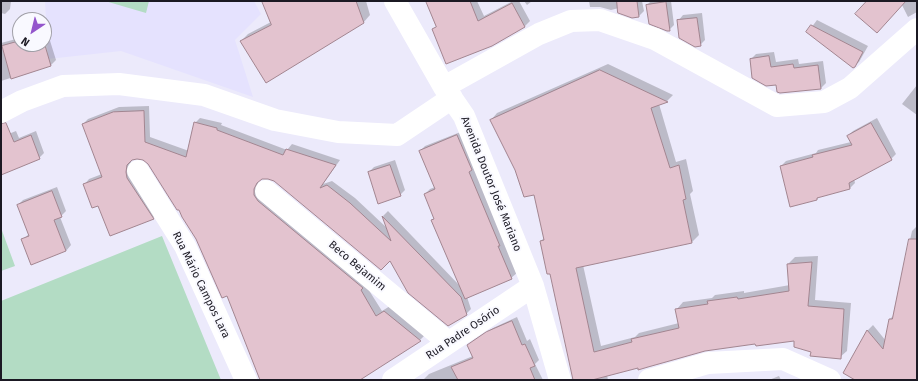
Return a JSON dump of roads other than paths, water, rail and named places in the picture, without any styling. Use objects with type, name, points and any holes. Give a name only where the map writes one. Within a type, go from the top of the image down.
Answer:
[{"type":"street","name":"Avenida Doutor José Mariano","points":[[395,1],[448,93],[464,116],[533,286],[560,380]]},
{"type":"street","points":[[1,112],[22,101],[62,86],[119,84],[204,95],[275,120],[338,132],[397,135],[448,93],[539,34],[571,21],[600,20],[655,39],[777,106],[824,102],[850,88],[917,30]]},
{"type":"street","name":"Rua Mário Campos Lara","points":[[138,171],[185,246],[246,380]]},
{"type":"street","name":"Beco Bejamim","points":[[266,191],[448,342]]},
{"type":"street","name":"Rua Padre Osório","points":[[392,380],[533,286]]},
{"type":"street","points":[[649,380],[708,363],[783,359],[830,380]]}]
